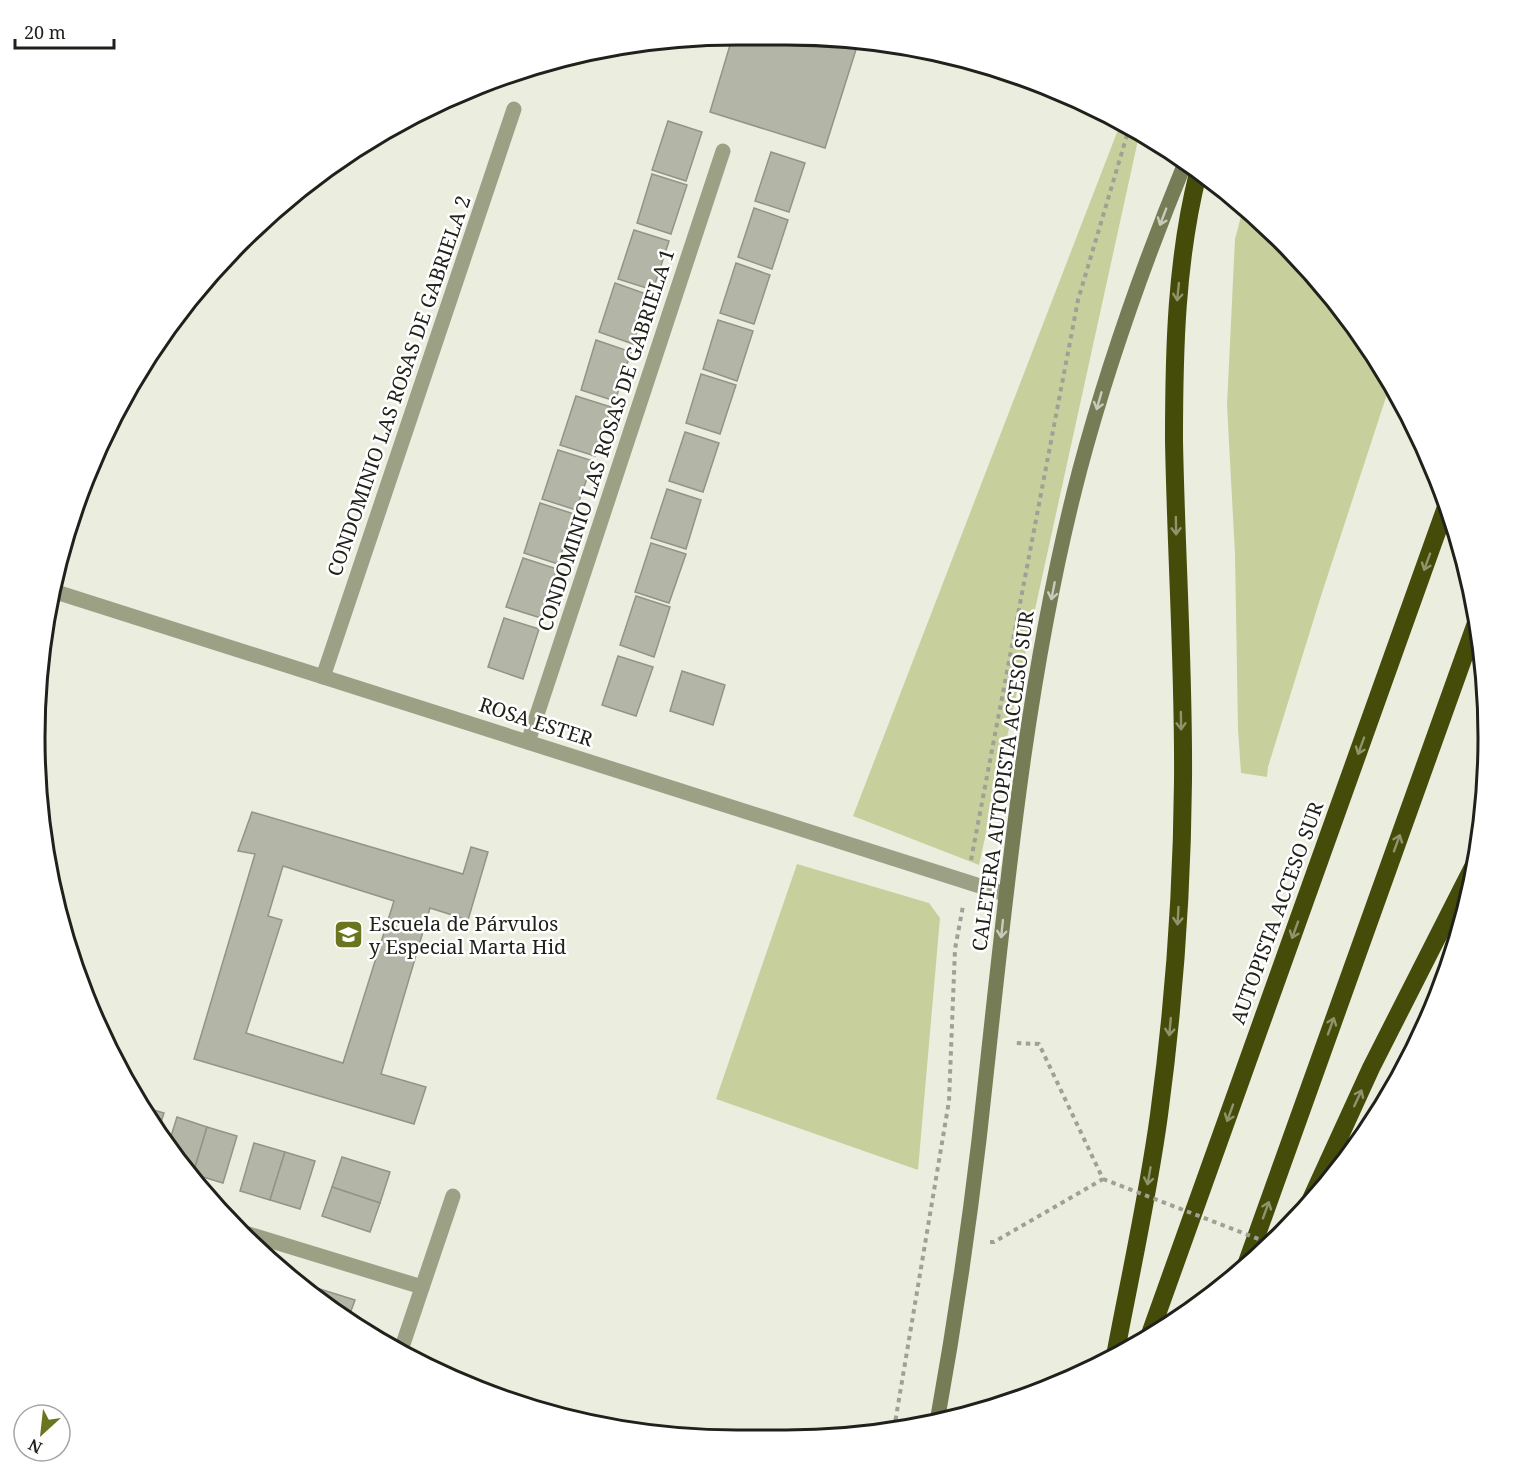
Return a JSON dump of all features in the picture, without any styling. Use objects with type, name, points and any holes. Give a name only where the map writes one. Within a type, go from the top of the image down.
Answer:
[{"type":"highway","points":[[1117,1345],[1159,1119],[1175,969],[1183,778],[1174,379],[1176,319],[1182,255],[1197,181]]},
{"type":"highway","name":"AUTOPISTA ACCESO SUR","points":[[1154,1323],[1442,518]]},
{"type":"highway","points":[[1252,1249],[1471,638]]},
{"type":"highway","points":[[1323,1174],[1371,1068],[1460,894]]},
{"type":"main road","name":"CALETERA AUTOPISTA ACCESO SUR","points":[[938,1413],[966,1240],[1005,894],[1042,649],[1060,557],[1079,471],[1104,385],[1132,300],[1182,171]]},
{"type":"street","name":"CONDOMINIO LAS ROSAS DE GABRIELA 2","points":[[323,677],[514,109]]},
{"type":"street","name":"CONDOMINIO LAS ROSAS DE GABRIELA 1","points":[[528,742],[723,151]]},
{"type":"street","name":"ROSA ESTER","points":[[60,593],[1005,894]]},
{"type":"street","points":[[403,1344],[453,1196]]},
{"type":"street","points":[[259,1237],[422,1287]]},
{"type":"path","points":[[1038,1044],[1103,1179],[1261,1240]]},
{"type":"path","points":[[994,1242],[1103,1179]]},
{"type":"green space","points":[[1118,130],[1138,142],[979,865],[853,816]]},
{"type":"green space","points":[[1241,216],[1275,248],[1335,316],[1387,394],[1321,596],[1268,767],[1267,777],[1241,773],[1238,729],[1235,554],[1227,405],[1235,239]]},
{"type":"green space","points":[[797,864],[929,903],[940,918],[918,1170],[716,1099]]},
{"type":"building","points":[[730,45],[831,46],[856,49],[825,148],[710,112]]},
{"type":"building","points":[[668,121],[702,132],[686,181],[652,170]]},
{"type":"building","points":[[771,152],[805,163],[789,212],[755,201]]},
{"type":"building","points":[[652,174],[687,185],[671,234],[637,223]]},
{"type":"building","points":[[754,208],[788,220],[772,269],[738,257]]},
{"type":"building","points":[[634,230],[669,241],[653,290],[618,279]]},
{"type":"building","points":[[736,263],[770,275],[754,324],[720,313]]},
{"type":"building","points":[[615,283],[649,295],[633,344],[599,332]]},
{"type":"building","points":[[718,320],[753,331],[737,381],[703,369]]},
{"type":"building","points":[[596,340],[631,352],[615,401],[581,390]]},
{"type":"building","points":[[701,374],[736,385],[720,434],[686,423]]},
{"type":"building","points":[[576,396],[611,407],[595,456],[560,445]]},
{"type":"building","points":[[685,432],[719,443],[703,492],[669,481]]},
{"type":"building","points":[[558,450],[593,461],[576,510],[542,499]]},
{"type":"building","points":[[667,489],[701,500],[686,549],[651,538]]},
{"type":"building","points":[[540,503],[574,514],[558,564],[524,553]]},
{"type":"building","points":[[651,543],[686,554],[669,603],[635,592]]},
{"type":"building","points":[[523,558],[557,569],[541,618],[506,607]]},
{"type":"building","points":[[636,596],[670,607],[654,657],[620,645]]},
{"type":"building","points":[[504,618],[539,629],[523,679],[488,667]]},
{"type":"building","points":[[618,656],[653,667],[636,716],[602,705]]},
{"type":"building","points":[[682,671],[725,685],[713,725],[670,711]]},
{"type":"building","points":[[252,812],[463,874],[471,847],[488,852],[468,920],[430,908],[381,1074],[426,1087],[414,1124],[194,1059],[255,854],[238,851]],"holes":[[[283,866],[394,901],[343,1063],[246,1033],[282,920],[268,916]]]},
{"type":"building","points":[[155,1110],[164,1113],[161,1121]]},
{"type":"building","points":[[177,1117],[207,1127],[195,1167],[188,1159],[171,1135]]},
{"type":"building","points":[[207,1127],[237,1136],[223,1183],[203,1177],[195,1167]]},
{"type":"building","points":[[254,1143],[285,1152],[270,1200],[240,1191]]},
{"type":"building","points":[[285,1152],[315,1161],[300,1209],[270,1200]]},
{"type":"building","points":[[342,1157],[390,1172],[380,1203],[332,1187]]},
{"type":"building","points":[[332,1187],[380,1203],[370,1232],[322,1216]]},
{"type":"building","points":[[318,1288],[355,1300],[351,1311]]},
{"type":"place","name":"Escuela de Párvulos y Especial Marta Hid","points":[[348,935]]}]
